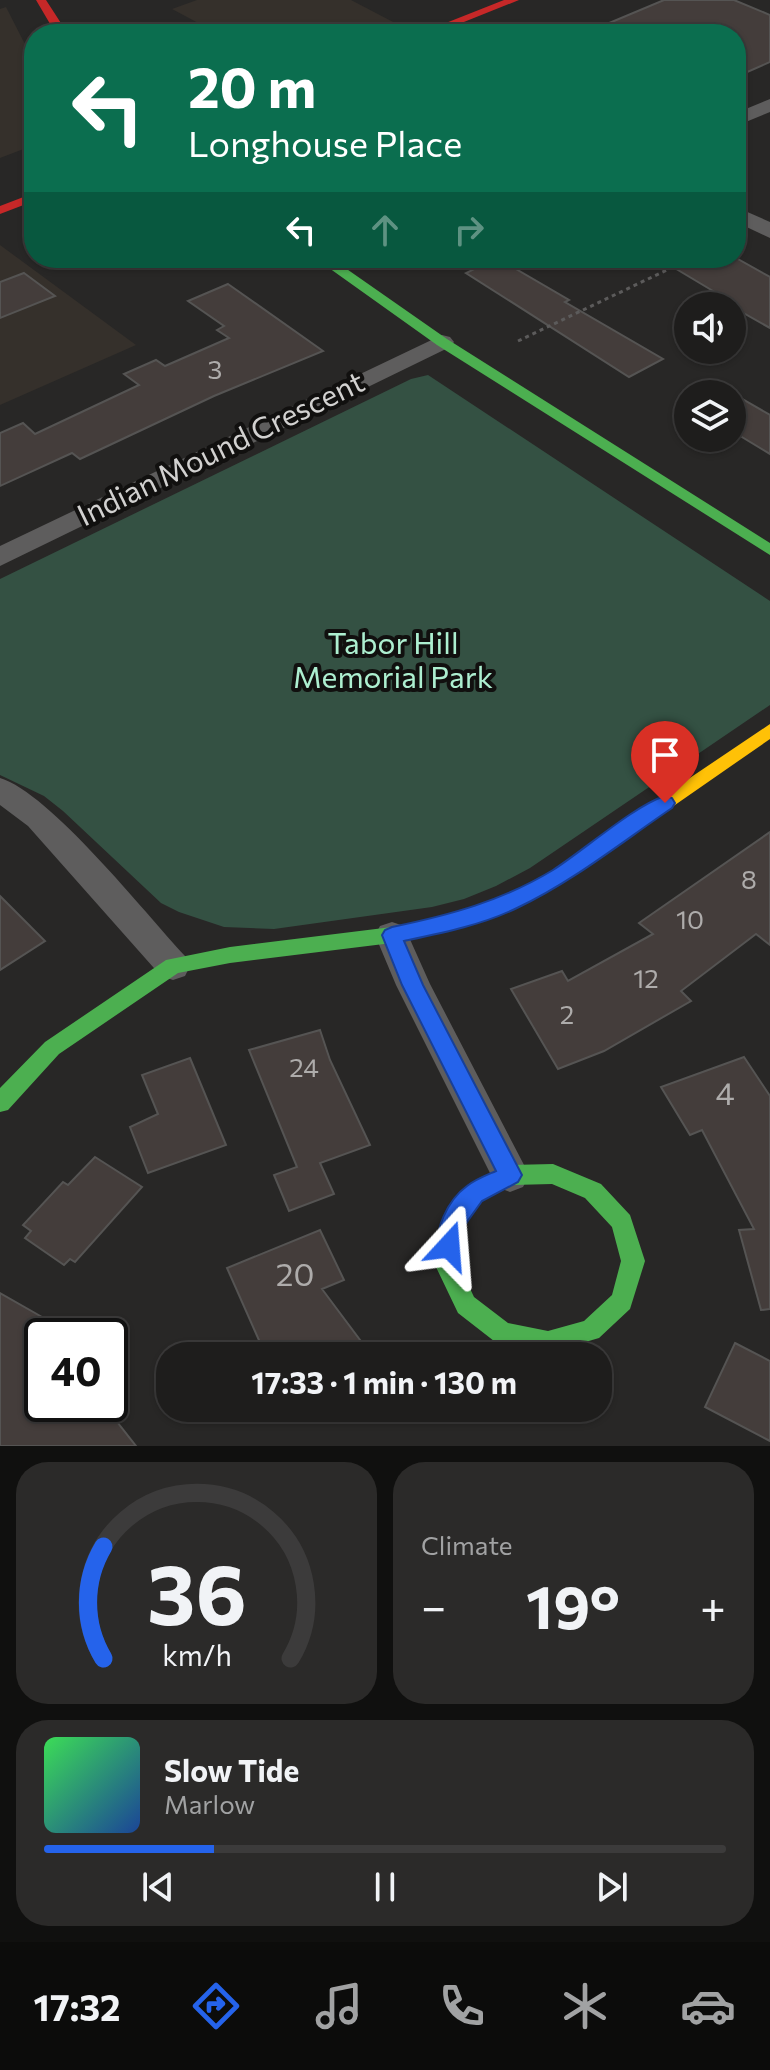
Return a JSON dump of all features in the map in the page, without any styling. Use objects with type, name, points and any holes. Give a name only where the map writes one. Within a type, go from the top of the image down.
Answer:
[{"type":"street","points":[[41,0],[56,24]]},
{"type":"street","points":[[450,24],[514,0]]},
{"type":"street","points":[[746,116],[770,105]]},
{"type":"street","points":[[0,210],[24,201]]},
{"type":"street","points":[[746,218],[770,231]]},
{"type":"street","points":[[336,268],[442,342],[770,550]]},
{"type":"street","name":"Indian Mound Crescent","points":[[0,557],[442,342]]},
{"type":"street","points":[[0,1103],[52,1048],[173,966],[230,955],[392,935],[480,914],[533,892],[770,730]]},
{"type":"street","points":[[0,789],[39,818],[173,966]]},
{"type":"street","points":[[392,935],[413,985],[510,1175]]},
{"type":"street","points":[[553,1174],[593,1191],[622,1222],[633,1261],[622,1301],[591,1330],[548,1342],[502,1333],[466,1305],[448,1267],[451,1226],[474,1194],[510,1175],[553,1174]]},
{"type":"path","points":[[518,341],[671,268]]},
{"type":"shaded area","points":[[197,0],[351,0],[395,23],[200,24],[172,9]]},
{"type":"shaded area","points":[[6,7],[24,42],[24,149],[0,158],[0,9]]},
{"type":"shaded area","points":[[0,245],[24,263],[24,268],[31,268],[136,345],[0,405]]},
{"type":"green space","name":"Tabor Hill Memorial Park","points":[[428,375],[770,601],[770,705],[530,868],[464,899],[432,907],[274,929],[224,927],[179,912],[161,903],[44,796],[0,775],[0,579],[411,379]]},
{"type":"building","points":[[664,0],[734,0],[770,15],[770,62],[746,73],[746,24],[607,24]]},
{"type":"building","points":[[746,264],[770,277],[770,328],[746,314],[746,292],[710,292],[713,291],[675,268],[746,268]]},
{"type":"building","points":[[476,268],[514,268],[569,300],[565,302],[663,359],[629,377],[466,273]]},
{"type":"building","points":[[24,273],[55,296],[0,318],[0,282]]},
{"type":"building","points":[[228,284],[323,351],[214,396],[80,459],[72,453],[0,486],[0,433],[23,423],[35,434],[139,385],[124,374],[156,360],[165,366],[229,338],[217,330],[224,326],[188,301]]},
{"type":"building","points":[[746,401],[770,415],[770,454],[746,439]]},
{"type":"building","points":[[770,832],[770,945],[756,934],[681,991],[691,1001],[604,1051],[558,1069],[511,989],[562,971],[568,981],[653,934],[639,923]]},
{"type":"building","points":[[0,896],[45,941],[0,970]]},
{"type":"building","points":[[320,1030],[330,1060],[370,1145],[320,1163],[334,1194],[289,1211],[274,1175],[297,1167],[249,1050]]},
{"type":"building","points":[[744,1057],[770,1096],[770,1309],[761,1310],[739,1230],[754,1229],[702,1130],[690,1135],[661,1087]]},
{"type":"building","points":[[190,1058],[226,1145],[148,1173],[130,1127],[158,1114],[142,1075]]},
{"type":"building","points":[[95,1157],[142,1187],[75,1262],[70,1259],[64,1265],[25,1238],[31,1231],[23,1225],[63,1182],[68,1185]]},
{"type":"building","points":[[320,1230],[344,1280],[322,1289],[362,1342],[260,1342],[227,1268]]},
{"type":"building","points":[[0,1293],[42,1317],[24,1318],[24,1422],[117,1422],[136,1446],[0,1446]]},
{"type":"building","points":[[735,1343],[770,1361],[770,1441],[705,1407]]},
{"type":"traffic: fast","points":[[336,268],[442,342],[770,550]]},
{"type":"traffic: fast","points":[[0,1103],[52,1048],[173,966],[230,955],[392,935],[446,924]]},
{"type":"traffic: fast","points":[[553,1174],[593,1191],[622,1222],[633,1261],[622,1301],[591,1330],[548,1342],[502,1333],[466,1305],[448,1267],[451,1226],[474,1194],[510,1175],[553,1174]]},
{"type":"traffic: slow","points":[[446,924],[508,904],[560,875],[770,730]]},
{"type":"traffic: jam","points":[[41,0],[56,24]]},
{"type":"traffic: jam","points":[[450,24],[514,0]]},
{"type":"traffic: jam","points":[[0,210],[24,201]]},
{"type":"route","points":[[449,1246],[451,1226],[474,1194],[510,1175],[413,985],[392,935],[480,914],[533,892],[665,803]]}]
